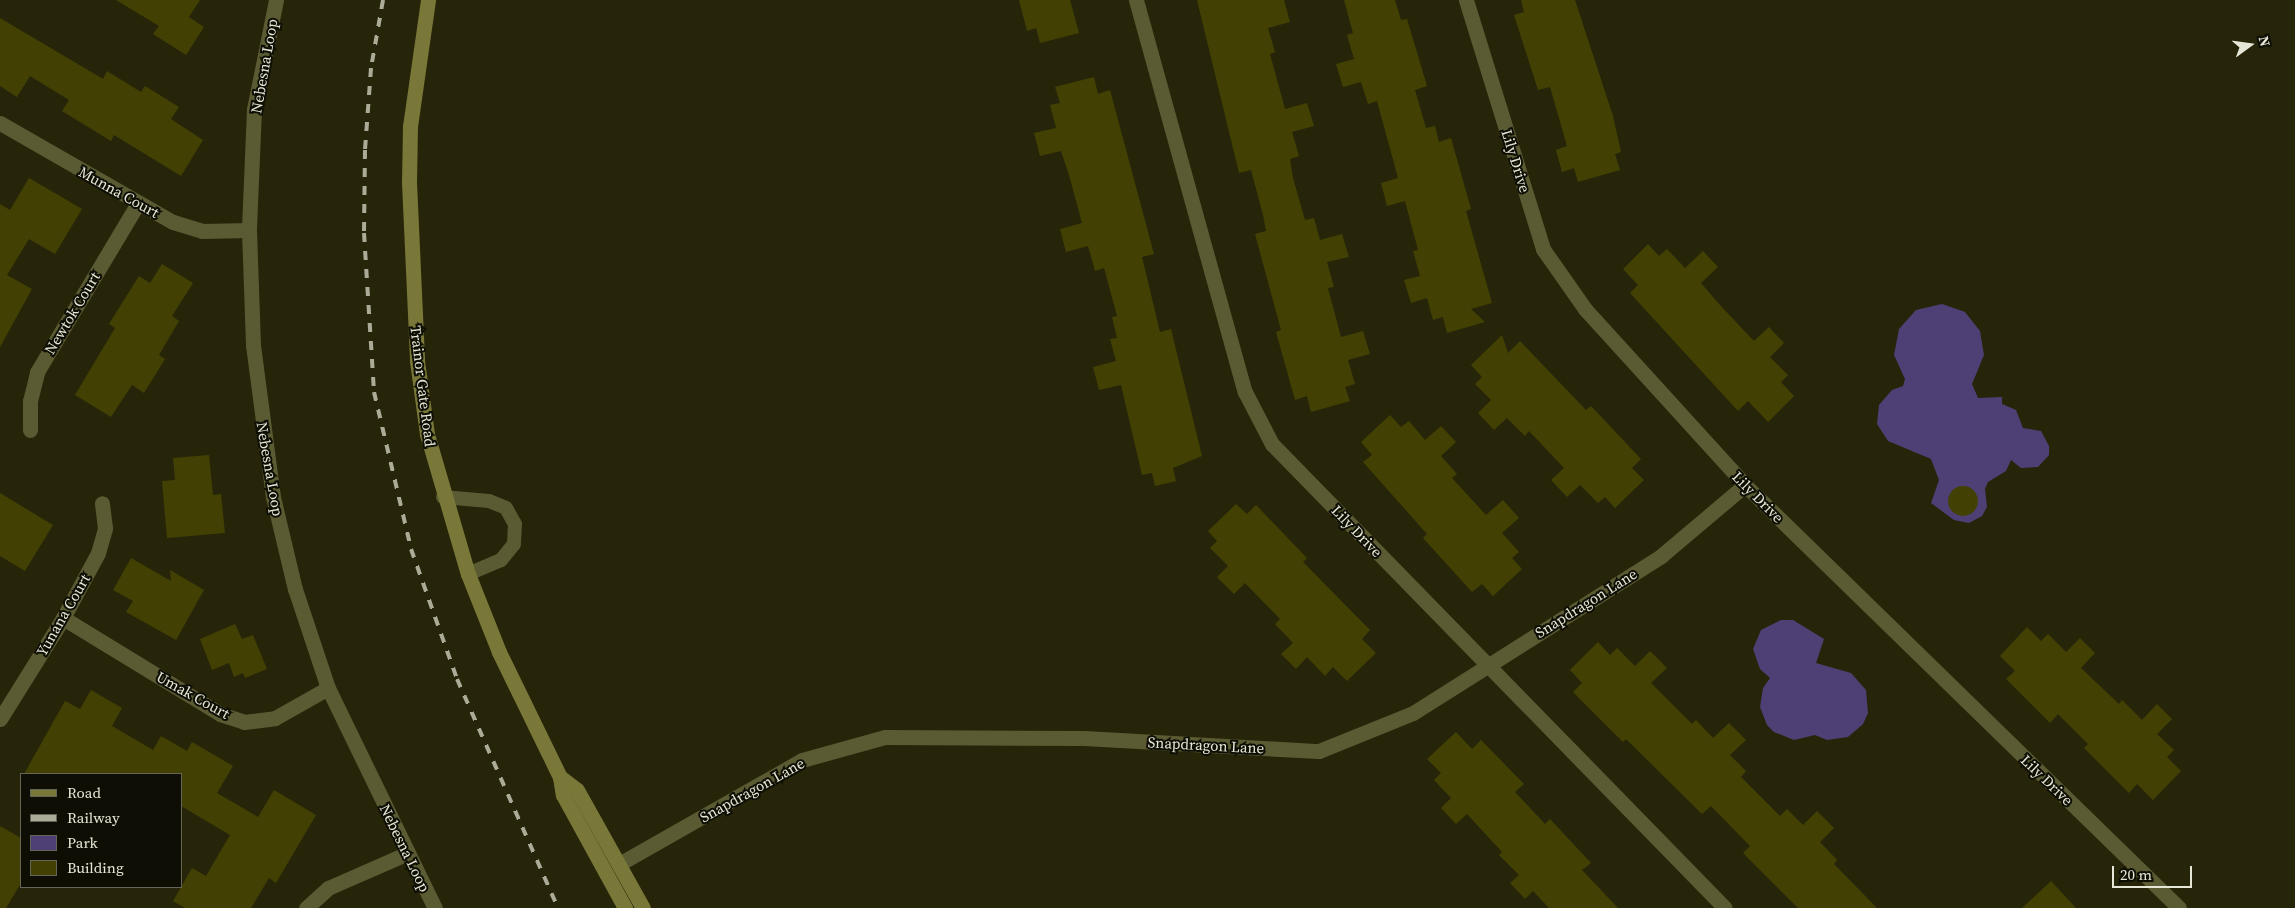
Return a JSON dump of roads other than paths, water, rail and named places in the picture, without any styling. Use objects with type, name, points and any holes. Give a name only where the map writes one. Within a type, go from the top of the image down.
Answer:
[{"type":"main road","name":"Trainor Gate Road","points":[[428,0],[410,126],[411,273],[427,434],[443,497],[468,574],[536,734],[560,777],[563,795],[625,908]]},
{"type":"main road","name":"Trainor Gate Road","points":[[560,777],[577,790],[643,908]]},
{"type":"street","name":"Nebesna Loop","points":[[276,0],[254,109],[248,230],[253,344],[273,497],[294,589],[328,688],[435,908]]},
{"type":"street","name":"Lily Drive","points":[[1136,0],[1245,392],[1272,444],[1725,908]]},
{"type":"street","name":"Lily Drive","points":[[1466,0],[1543,249],[1585,309],[1745,485],[2179,908]]},
{"type":"street","name":"Munna Court","points":[[0,123],[138,204],[202,231],[248,230]]},
{"type":"street","name":"Newtok Court","points":[[30,430],[30,400],[37,372],[138,204]]},
{"type":"street","name":"Snapdragon Lane","points":[[618,864],[802,760],[885,737],[1084,738],[1319,752],[1414,713],[1487,663],[1661,556],[1745,485]]},
{"type":"street","name":"Yunana Court","points":[[0,719],[63,618],[98,553],[105,528],[102,503]]},
{"type":"street","name":"Umak Court","points":[[63,618],[220,714],[244,722],[275,718],[328,688]]},
{"type":"street","points":[[306,908],[328,888],[408,853]]},
{"type":"lane","points":[[443,497],[489,501],[506,508],[515,524],[514,544],[502,560],[468,574]]},
{"type":"railway","points":[[383,0],[371,68],[365,150],[364,233],[374,392],[411,549],[457,679],[558,908]]}]
